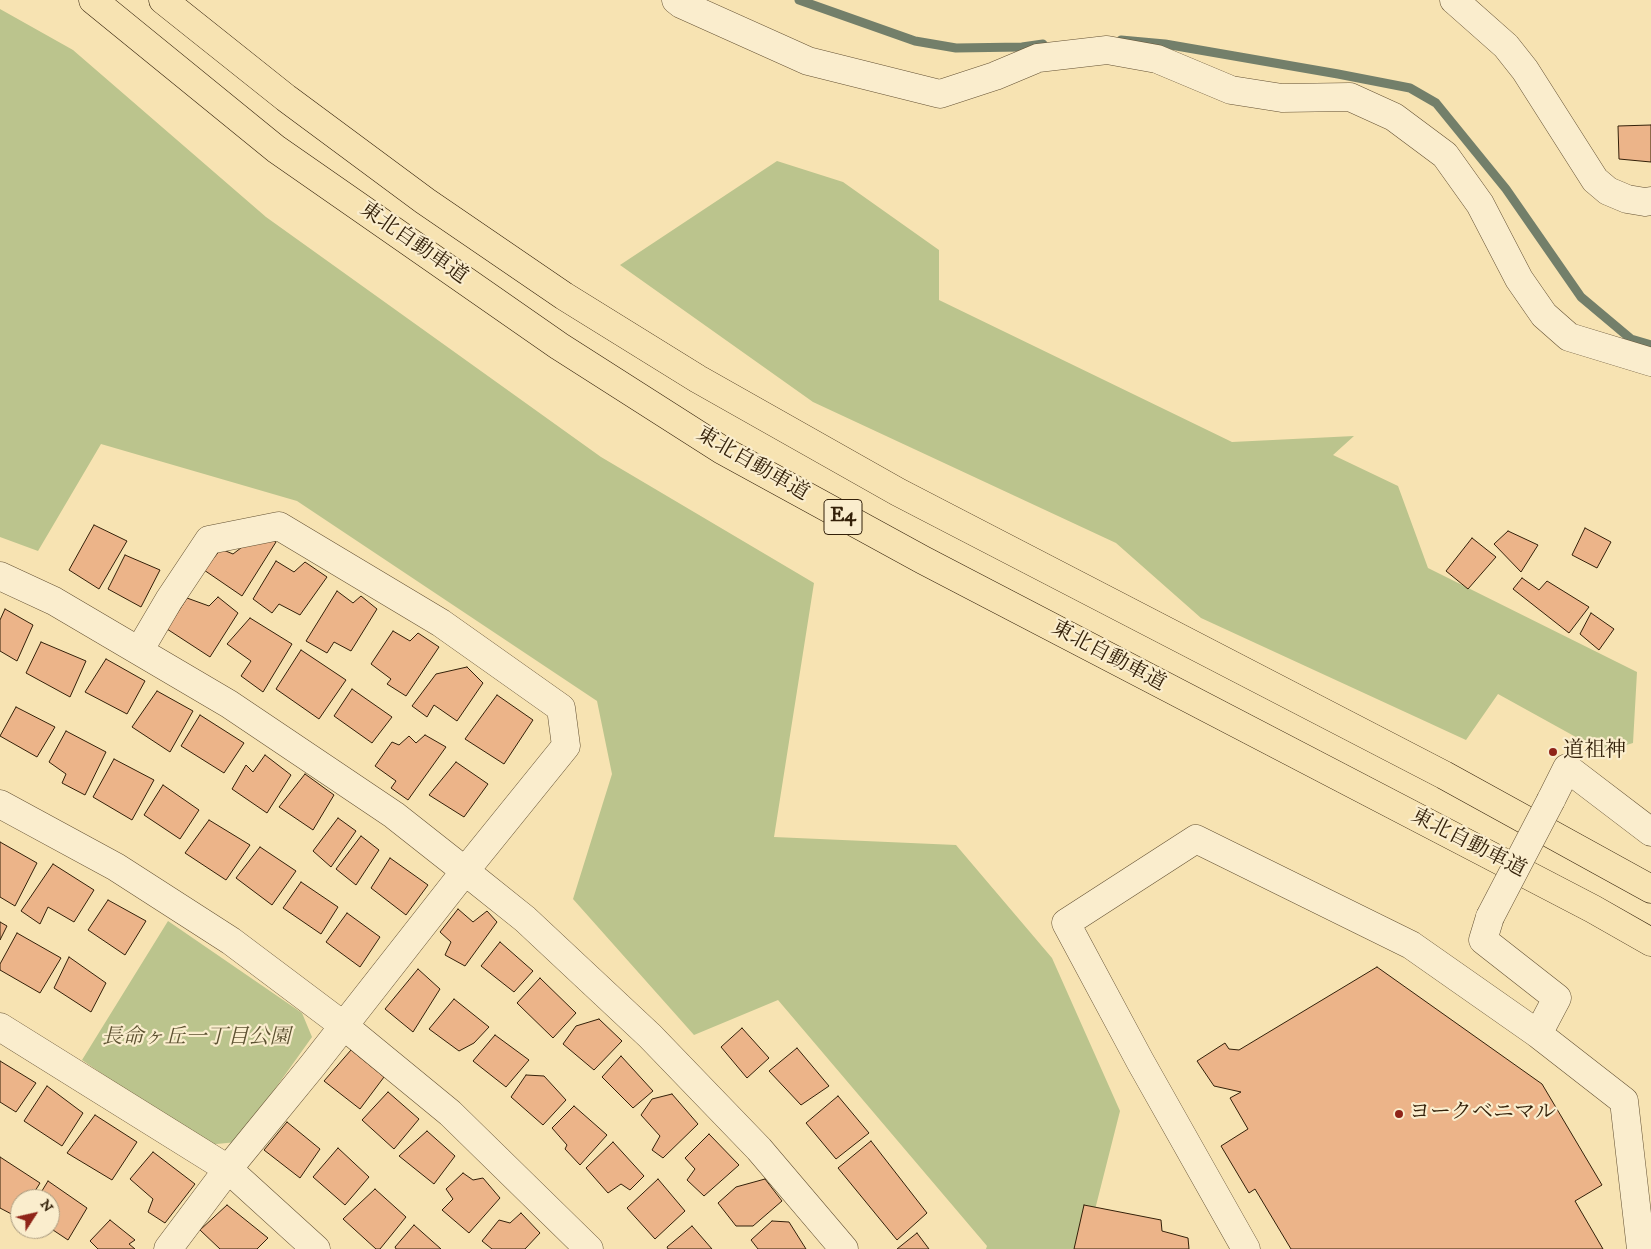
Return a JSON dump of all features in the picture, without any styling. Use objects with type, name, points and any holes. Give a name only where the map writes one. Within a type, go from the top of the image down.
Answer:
[{"type":"highway","name":"東北自動車道","points":[[92,0],[276,149],[559,346],[722,450],[923,560],[1585,905],[1651,942]]},
{"type":"highway","name":"東北自動車道","points":[[163,0],[286,98],[425,201],[564,296],[698,379],[898,492],[1444,775],[1651,889]]},
{"type":"street","points":[[676,0],[681,4],[808,61],[940,94],[995,76],[1038,58],[1107,50],[1157,59],[1230,90],[1282,98],[1350,96],[1394,117],[1445,155],[1480,204],[1519,279],[1544,315],[1569,337],[1651,362]]},
{"type":"street","points":[[1454,0],[1506,46],[1524,70],[1596,180],[1608,191],[1628,199],[1651,201]]},
{"type":"street","points":[[139,651],[169,600],[210,540],[279,526],[441,623],[560,708],[566,746],[228,1169],[168,1249]]},
{"type":"street","points":[[0,576],[54,601],[229,704],[394,815],[465,871],[524,919],[650,1036],[759,1149],[844,1249]]},
{"type":"street","points":[[1538,1034],[1557,998],[1482,940],[1490,918],[1567,768],[1651,832]]},
{"type":"street","points":[[0,804],[116,867],[223,935],[344,1026],[450,1113],[589,1249]]},
{"type":"street","points":[[1246,1249],[1140,1061],[1066,923],[1196,839],[1411,945],[1538,1034],[1624,1101],[1641,1249]]},
{"type":"street","points":[[0,1027],[228,1169],[316,1249]]},
{"type":"green space","points":[[0,9],[73,50],[266,217],[601,457],[814,583],[774,837],[956,845],[1052,958],[1120,1111],[1085,1249],[986,1249],[987,1246],[778,1000],[694,1035],[573,899],[612,774],[597,701],[297,501],[101,444],[38,551],[0,537]]},
{"type":"green space","points":[[777,161],[843,182],[939,250],[939,300],[1232,442],[1354,436],[1333,455],[1398,486],[1428,568],[1637,672],[1633,743],[1603,752],[1498,694],[1466,740],[1201,618],[1116,543],[813,402],[620,265]]},
{"type":"green space","name":"長命ヶ丘一丁目公園","points":[[168,921],[302,1013],[312,1037],[237,1142],[206,1145],[82,1060]]},
{"type":"building","points":[[1651,125],[1651,162],[1619,159],[1618,126]]},
{"type":"building","points":[[94,525],[127,541],[99,589],[69,570]]},
{"type":"building","points":[[1585,528],[1611,542],[1597,568],[1572,555]]},
{"type":"building","points":[[1508,531],[1538,545],[1521,572],[1494,544]]},
{"type":"building","points":[[265,535],[276,542],[242,596],[204,570],[221,549],[233,554],[254,538]]},
{"type":"building","points":[[1472,538],[1496,557],[1468,589],[1446,571]]},
{"type":"building","points":[[125,555],[160,570],[141,607],[108,589]]},
{"type":"building","points":[[276,561],[294,572],[305,562],[327,577],[300,615],[279,604],[272,613],[253,599]]},
{"type":"building","points":[[1522,578],[1539,590],[1547,581],[1589,607],[1569,633],[1513,589]]},
{"type":"building","points":[[337,591],[353,603],[361,596],[377,609],[351,651],[334,642],[327,653],[306,641]]},
{"type":"building","points":[[218,597],[238,613],[210,657],[167,629],[187,598],[209,606]]},
{"type":"building","points":[[5,609],[33,625],[17,661],[0,651],[0,620]]},
{"type":"building","points":[[1591,613],[1614,629],[1599,650],[1580,634]]},
{"type":"building","points":[[250,618],[292,644],[263,692],[241,676],[251,661],[227,644]]},
{"type":"building","points":[[393,631],[410,641],[418,633],[439,647],[406,696],[387,684],[391,679],[371,664]]},
{"type":"building","points":[[41,642],[86,661],[70,697],[26,673]]},
{"type":"building","points":[[301,650],[346,680],[319,719],[276,689]]},
{"type":"building","points":[[106,659],[145,681],[127,714],[85,692]]},
{"type":"building","points":[[467,667],[483,683],[457,721],[434,705],[427,717],[412,706],[436,674]]},
{"type":"building","points":[[352,689],[392,717],[372,743],[334,716]]},
{"type":"building","points":[[157,691],[193,711],[170,752],[132,727]]},
{"type":"building","points":[[497,695],[533,720],[504,764],[465,739]]},
{"type":"building","points":[[16,707],[55,727],[37,757],[0,736]]},
{"type":"building","points":[[200,715],[244,743],[224,773],[181,746]]},
{"type":"building","points":[[66,731],[106,752],[85,795],[62,783],[66,774],[49,762]]},
{"type":"building","points":[[425,735],[446,747],[408,800],[391,788],[396,781],[375,766],[392,742],[399,745],[409,736],[416,743]]},
{"type":"building","points":[[265,755],[291,775],[267,813],[232,789],[246,765],[253,772]]},
{"type":"building","points":[[114,759],[154,780],[132,820],[93,797]]},
{"type":"building","points":[[456,762],[488,784],[464,817],[429,795]]},
{"type":"building","points":[[305,774],[334,795],[313,830],[279,807]]},
{"type":"building","points":[[163,785],[199,810],[180,839],[144,815]]},
{"type":"building","points":[[338,818],[356,831],[331,867],[313,851]]},
{"type":"building","points":[[209,820],[250,845],[226,880],[185,853]]},
{"type":"building","points":[[361,836],[379,850],[356,885],[336,869]]},
{"type":"building","points":[[0,842],[37,863],[15,906],[0,897]]},
{"type":"building","points":[[260,847],[296,871],[272,905],[236,878]]},
{"type":"building","points":[[390,858],[428,885],[406,915],[371,888]]},
{"type":"building","points":[[53,864],[94,890],[74,922],[48,907],[40,924],[21,911]]},
{"type":"building","points":[[301,882],[338,907],[321,934],[283,908]]},
{"type":"building","points":[[108,900],[146,921],[125,955],[88,930]]},
{"type":"building","points":[[458,909],[473,922],[487,911],[497,922],[465,966],[445,955],[451,942],[440,932]]},
{"type":"building","points":[[347,913],[380,937],[360,967],[326,942]]},
{"type":"building","points":[[0,922],[7,926],[0,940]]},
{"type":"building","points":[[17,933],[61,958],[40,993],[0,970],[0,964]]},
{"type":"building","points":[[500,942],[533,971],[514,992],[481,966]]},
{"type":"building","points":[[69,957],[106,983],[91,1012],[54,988]]},
{"type":"building","name":"ヨークベニマル","points":[[1377,967],[1542,1084],[1602,1185],[1575,1201],[1603,1249],[1291,1249],[1255,1189],[1249,1193],[1221,1146],[1248,1129],[1230,1098],[1241,1092],[1214,1086],[1197,1061],[1225,1043],[1229,1049],[1239,1050]]},
{"type":"building","points":[[418,969],[440,989],[413,1032],[385,1009]]},
{"type":"building","points":[[540,978],[576,1013],[553,1038],[517,1003]]},
{"type":"building","points":[[454,999],[489,1027],[474,1043],[459,1051],[429,1029]]},
{"type":"building","points":[[599,1019],[622,1041],[594,1070],[563,1044],[576,1026]]},
{"type":"building","points":[[742,1028],[769,1058],[747,1078],[721,1047]]},
{"type":"building","points":[[495,1035],[529,1060],[506,1087],[473,1061]]},
{"type":"building","points":[[797,1048],[829,1086],[801,1105],[769,1071]]},
{"type":"building","points":[[351,1050],[384,1077],[360,1109],[324,1081]]},
{"type":"building","points":[[621,1056],[653,1091],[633,1108],[602,1077]]},
{"type":"building","points":[[0,1061],[36,1083],[16,1112],[0,1102]]},
{"type":"building","points":[[526,1075],[544,1076],[566,1100],[543,1125],[511,1097]]},
{"type":"building","points":[[47,1086],[83,1113],[62,1146],[24,1121]]},
{"type":"building","points":[[388,1092],[419,1119],[394,1149],[362,1120]]},
{"type":"building","points":[[672,1094],[698,1124],[663,1158],[652,1150],[660,1136],[641,1115],[652,1099]]},
{"type":"building","points":[[838,1096],[869,1133],[836,1159],[806,1123]]},
{"type":"building","points":[[574,1106],[607,1135],[580,1165],[565,1149],[567,1145],[552,1128]]},
{"type":"building","points":[[95,1115],[137,1142],[112,1180],[67,1153]]},
{"type":"building","points":[[287,1122],[320,1149],[300,1178],[264,1150]]},
{"type":"building","points":[[427,1131],[455,1156],[434,1184],[399,1156]]},
{"type":"building","points":[[709,1134],[739,1165],[704,1196],[687,1180],[695,1169],[685,1158]]},
{"type":"building","points":[[871,1141],[927,1213],[897,1240],[838,1168]]},
{"type":"building","points":[[613,1142],[644,1176],[630,1190],[621,1184],[608,1193],[586,1168]]},
{"type":"building","points":[[338,1148],[369,1177],[345,1205],[313,1177]]},
{"type":"building","points":[[153,1152],[195,1184],[165,1223],[148,1212],[153,1199],[130,1179]]},
{"type":"building","points":[[0,1157],[40,1183],[36,1189],[10,1189],[10,1213],[0,1208]]},
{"type":"building","points":[[463,1173],[473,1180],[483,1178],[500,1198],[469,1233],[442,1210],[453,1199],[446,1189]]},
{"type":"building","points":[[658,1179],[685,1211],[655,1239],[627,1208]]},
{"type":"building","points":[[765,1179],[782,1201],[753,1226],[736,1226],[718,1203],[736,1187]]},
{"type":"building","points":[[48,1181],[60,1189],[43,1189]]},
{"type":"building","points":[[60,1189],[87,1208],[68,1240],[60,1235]]},
{"type":"building","points":[[375,1189],[406,1217],[380,1249],[376,1249],[343,1219]]},
{"type":"building","points":[[227,1205],[268,1238],[257,1249],[220,1249],[200,1230]]},
{"type":"building","points":[[1084,1205],[1161,1220],[1162,1231],[1188,1238],[1189,1249],[1074,1249]]},
{"type":"building","points":[[521,1213],[540,1233],[525,1249],[492,1249],[482,1241],[499,1220],[510,1223]]},
{"type":"building","points":[[110,1220],[135,1240],[129,1244],[135,1249],[98,1249],[90,1241]]},
{"type":"building","points":[[772,1221],[789,1222],[806,1249],[758,1249],[751,1240]]},
{"type":"building","points":[[414,1225],[441,1249],[396,1249],[395,1247]]},
{"type":"building","points":[[692,1226],[712,1249],[668,1249],[667,1247]]},
{"type":"building","points":[[917,1233],[929,1249],[897,1249]]},
{"type":"waterway","points":[[799,0],[915,41],[956,48],[1022,47],[1043,44]]},
{"type":"waterway","points":[[1121,40],[1165,44],[1410,88],[1436,103],[1506,189],[1581,297],[1631,339],[1651,345]]},
{"type":"place","name":"道祖神","points":[[1553,752]]},
{"type":"place","name":"ヨークベニマル","points":[[1399,1114]]}]
